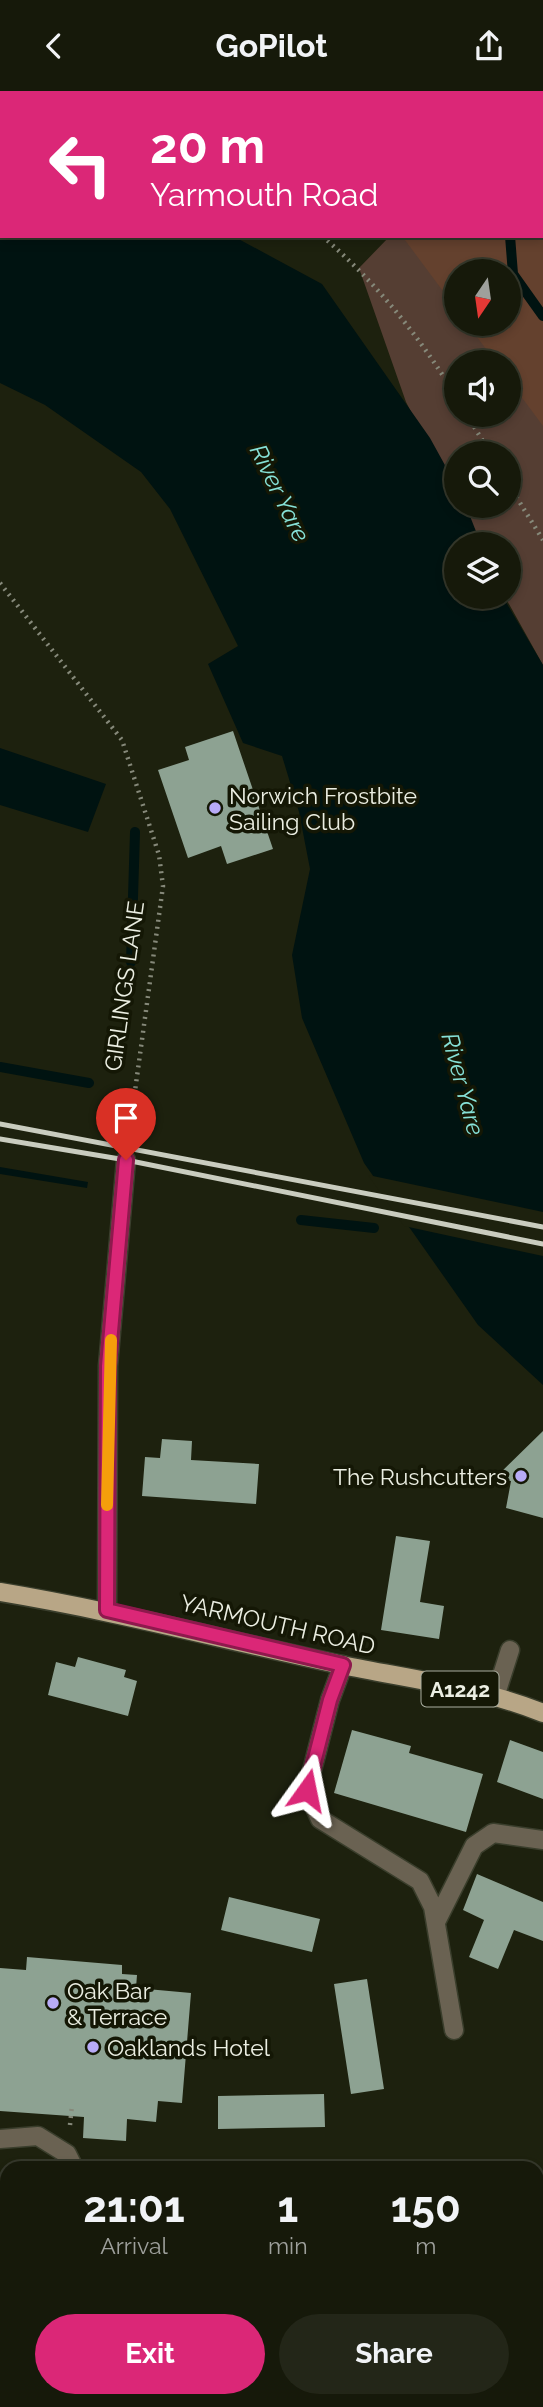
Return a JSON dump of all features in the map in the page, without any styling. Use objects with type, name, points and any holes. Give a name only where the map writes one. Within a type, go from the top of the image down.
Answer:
[{"type":"main road","name":"YARMOUTH ROAD","points":[[0,1592],[107,1610],[495,1697],[543,1713]]},
{"type":"street","points":[[107,1610],[108,1366],[126,1160]]},
{"type":"street","points":[[495,1697],[510,1650]]},
{"type":"street","points":[[343,1665],[330,1700],[307,1790],[320,1819],[420,1881],[433,1907],[454,2030]]},
{"type":"street","points":[[436,1922],[453,1882],[474,1846],[493,1833],[543,1840]]},
{"type":"street","points":[[0,2139],[37,2136],[67,2154],[70,2161]]},
{"type":"path","points":[[324,238],[359,268],[432,356],[444,376]]},
{"type":"path","points":[[521,504],[543,540]]},
{"type":"path","name":"GIRLINGS LANE","points":[[0,583],[122,740],[159,855],[163,886],[133,1091],[126,1160]]},
{"type":"shaded area","points":[[388,238],[543,238],[543,665],[512,609],[521,609],[521,532],[472,532],[464,518],[521,518],[521,441],[444,441],[444,477],[406,402],[359,268]]},
{"type":"shaded area","points":[[403,238],[543,238],[543,426],[521,396],[521,350],[487,350],[476,336],[522,336],[522,259],[444,259],[444,293]]},
{"type":"water","name":"River Yare","points":[[0,238],[237,238],[322,284],[430,438],[444,463],[444,518],[471,518],[476,532],[444,532],[444,609],[510,609],[543,665],[543,1385],[478,1325],[364,1163],[302,1018],[292,955],[310,869],[299,812],[282,756],[243,743],[208,664],[238,646],[170,509],[141,472],[45,405],[0,383]]},
{"type":"water","points":[[0,748],[106,784],[88,832],[0,805]]},
{"type":"water","points":[[0,1167],[88,1182],[87,1188],[0,1174]]},
{"type":"pier","points":[[368,1175],[543,1212],[543,1256],[404,1226]]},
{"type":"building","name":"Norwich Frostbite Sailing Club","points":[[233,731],[273,849],[227,864],[221,846],[188,858],[158,770],[189,760],[185,747]]},
{"type":"building","name":"The Rushcutters","points":[[543,1431],[543,1518],[506,1508],[511,1481],[494,1479]]},
{"type":"building","points":[[162,1439],[192,1441],[191,1460],[259,1464],[256,1504],[142,1496],[145,1457],[160,1458]]},
{"type":"building","points":[[396,1536],[430,1541],[420,1602],[444,1606],[439,1639],[381,1630]]},
{"type":"building","points":[[78,1657],[126,1670],[124,1677],[137,1681],[128,1716],[48,1695],[56,1662],[75,1667]]},
{"type":"building","points":[[352,1730],[411,1746],[409,1753],[483,1774],[466,1832],[334,1793]]},
{"type":"building","points":[[510,1740],[543,1752],[543,1799],[497,1782]]},
{"type":"building","points":[[477,1874],[543,1902],[543,1941],[514,1930],[498,1969],[469,1957],[484,1920],[463,1910]]},
{"type":"building","points":[[229,1897],[320,1919],[312,1952],[221,1930]]},
{"type":"building","name":"Oaklands Hotel","points":[[27,1957],[122,1965],[122,1974],[137,1975],[136,1988],[191,1993],[182,2103],[158,2101],[156,2122],[127,2119],[126,2141],[83,2138],[84,2117],[0,2111],[0,1968],[26,1970]]},
{"type":"building","points":[[367,1979],[384,2089],[351,2094],[334,1984]]},
{"type":"building","points":[[324,2094],[325,2127],[218,2129],[218,2096]]},
{"type":"waterway","points":[[510,238],[513,274],[543,316]]},
{"type":"waterway","points":[[131,962],[135,832]]},
{"type":"waterway","points":[[0,1067],[89,1083]]},
{"type":"waterway","points":[[301,1220],[374,1228]]},
{"type":"railway","points":[[0,1124],[543,1227]]},
{"type":"railway","points":[[0,1139],[126,1160],[543,1244]]},
{"type":"slow traffic","points":[[107,1505],[108,1366],[111,1340]]},
{"type":"place","name":"Norwich Frostbite Sailing Club","points":[[215,808]]},
{"type":"place","name":"The Rushcutters","points":[[521,1476]]},
{"type":"place","name":"Oak Bar & Terrace","points":[[53,2003]]},
{"type":"place","name":"Oaklands Hotel","points":[[93,2047]]},
{"type":"route","points":[[126,1160],[108,1366],[107,1610],[343,1665],[330,1700],[307,1790]]}]
